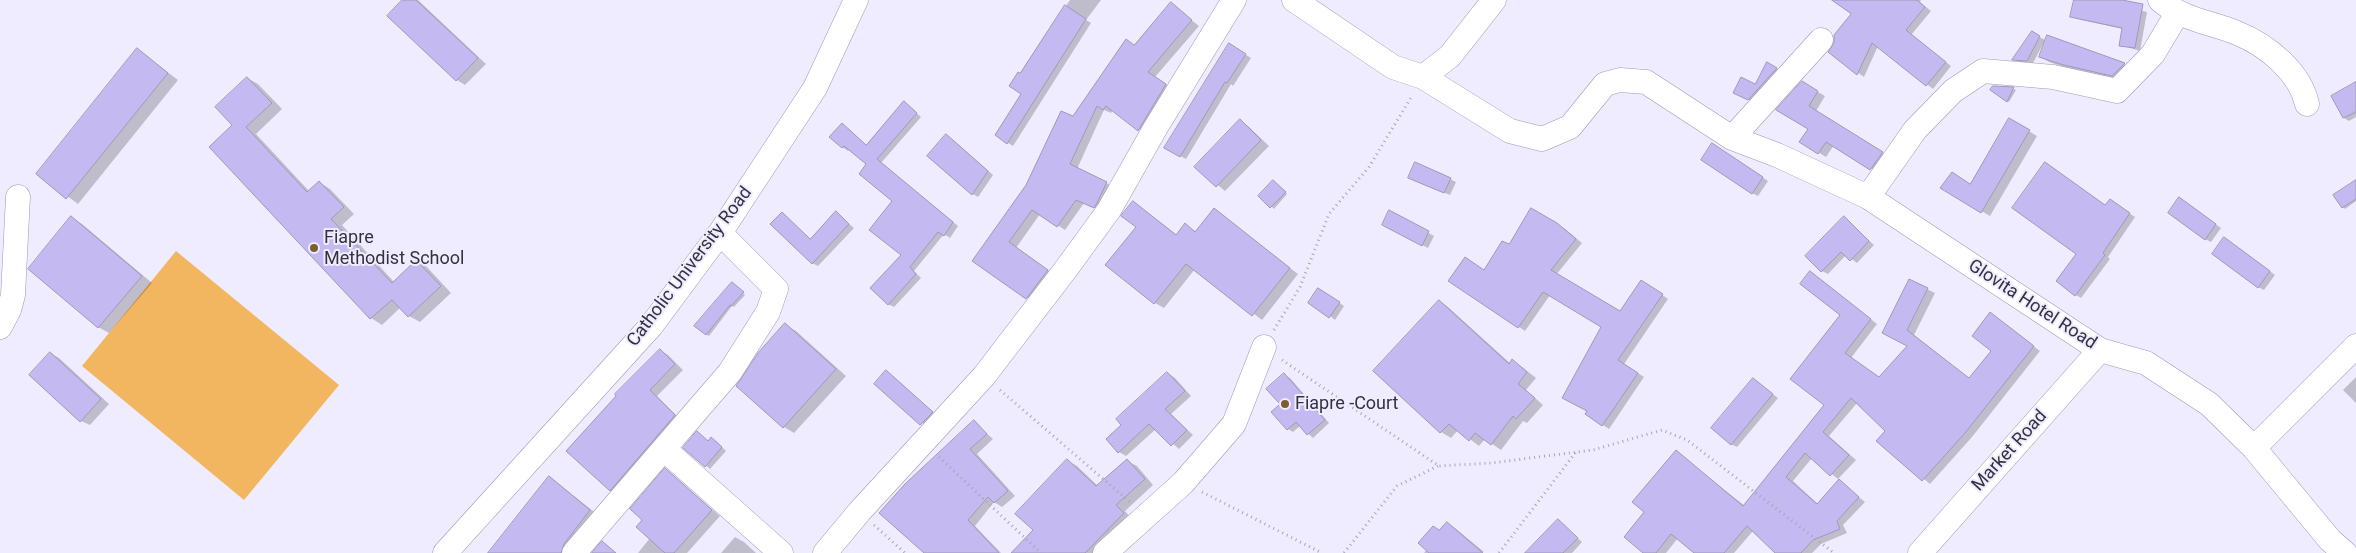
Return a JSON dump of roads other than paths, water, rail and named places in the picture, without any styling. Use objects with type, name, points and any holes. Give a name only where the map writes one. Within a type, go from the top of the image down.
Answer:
[{"type":"street","name":"Catholic University Road","points":[[445,553],[651,326],[720,233],[815,88],[856,0]]},
{"type":"street","points":[[825,553],[860,511],[984,376],[1109,210],[1156,127],[1234,0]]},
{"type":"street","name":"Glovita Hotel Road","points":[[1294,0],[1393,67],[1423,77],[1510,131],[1542,139],[1570,127],[1605,84],[1620,80],[1646,82],[1732,138],[1868,197],[2100,350],[2146,363],[2209,404],[2254,448],[2330,540],[2345,553]]},
{"type":"street","points":[[1423,77],[1450,56],[1494,0]]},
{"type":"street","points":[[1868,197],[1915,130],[1953,91],[1983,70],[2053,77],[2117,92],[2153,54],[2169,6],[2199,22],[2238,33],[2279,59],[2304,91],[2307,104]]},
{"type":"street","points":[[1732,138],[1820,40]]},
{"type":"street","points":[[0,327],[9,310],[13,295],[18,197]]},
{"type":"street","points":[[574,553],[730,372],[768,312],[776,289],[720,233]]},
{"type":"street","points":[[2254,448],[2356,346]]},
{"type":"street","points":[[1105,553],[1145,515],[1183,483],[1234,424],[1264,347]]},
{"type":"street","name":"Market Road","points":[[1920,553],[2100,350]]},
{"type":"street","points":[[664,449],[781,553]]},
{"type":"place","name":"Fiapre Methodist School","points":[[314,248]]},
{"type":"place","name":"Fiapre -Court","points":[[1285,404]]}]
